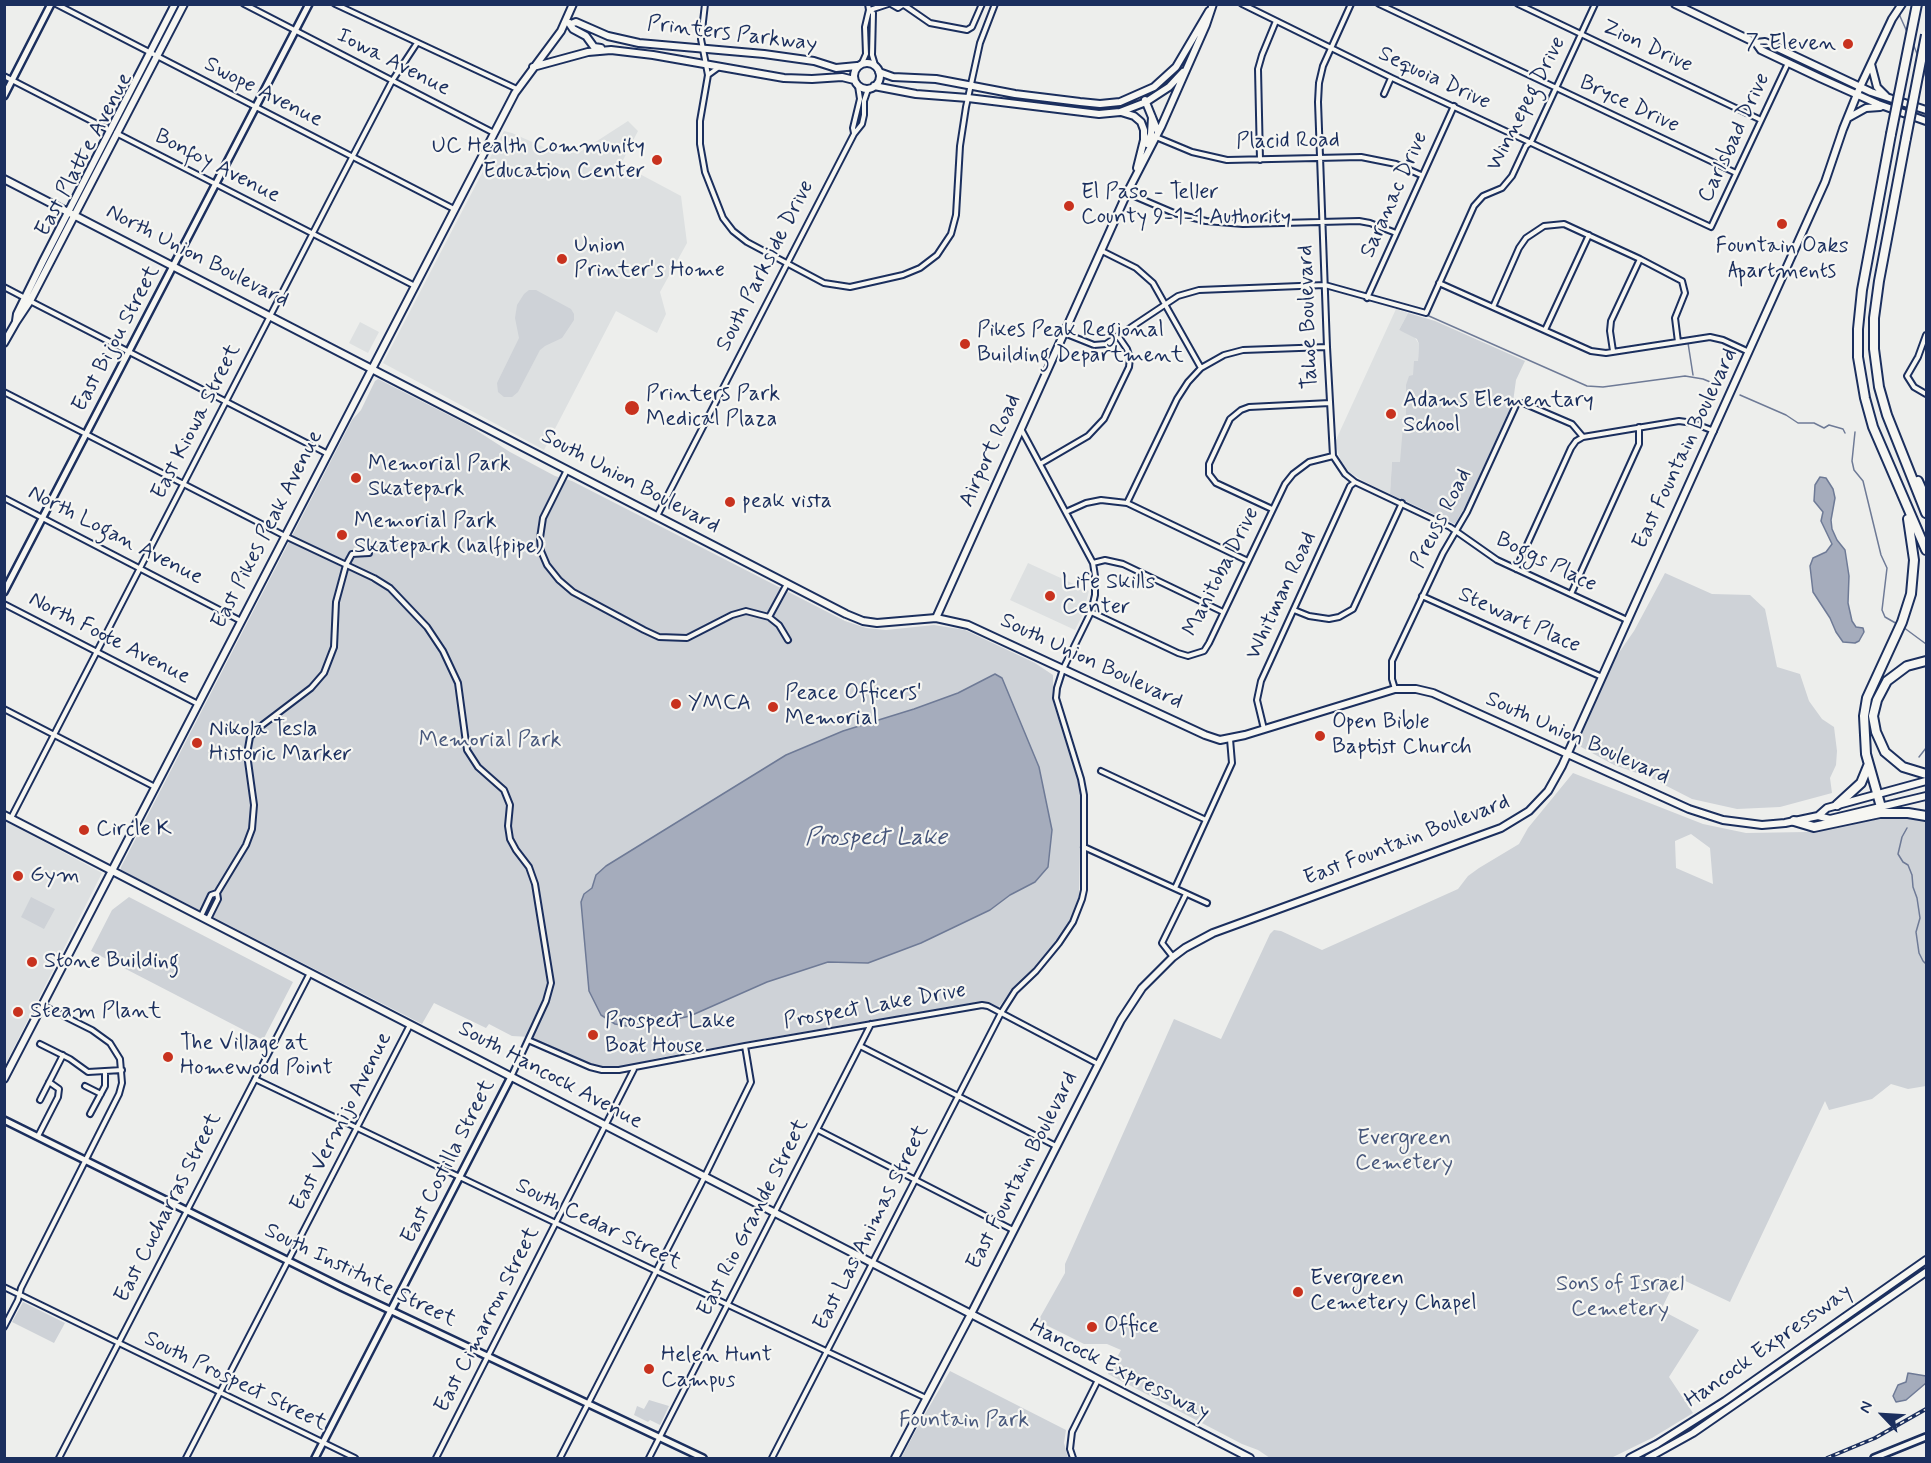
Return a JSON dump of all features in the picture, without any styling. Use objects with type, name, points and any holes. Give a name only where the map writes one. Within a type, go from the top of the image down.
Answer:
[{"type":"highway","points":[[1917,4],[1862,290],[1858,349],[1862,386],[1873,428],[1926,550]]},
{"type":"highway","points":[[1926,35],[1874,318],[1877,376],[1887,415],[1926,513]]},
{"type":"highway","points":[[1896,441],[1926,499]]},
{"type":"highway","points":[[1881,807],[1868,765],[1863,736],[1865,707],[1902,622],[1911,594],[1914,560],[1912,534],[1905,502]]},
{"type":"highway","points":[[1926,661],[1914,663],[1899,670],[1882,686],[1873,716],[1876,732],[1886,752],[1896,763],[1909,770],[1926,774]]},
{"type":"highway","points":[[1838,805],[1861,783],[1868,765]]},
{"type":"highway","points":[[1794,821],[1815,827],[1880,813],[1908,813],[1926,816]]},
{"type":"main road","name":"East Platte Avenue","points":[[4,343],[175,4]]},
{"type":"main road","name":"East Platte Avenue","points":[[71,213],[118,134],[184,4]]},
{"type":"main road","name":"East Pikes Peak Avenue","points":[[4,1079],[517,89],[568,23],[573,4]]},
{"type":"main road","points":[[1675,4],[1756,43],[1761,50],[1857,95],[1926,122]]},
{"type":"main road","name":"East Fountain Boulevard","points":[[895,1458],[1121,1020],[1136,996],[1159,969],[1185,948],[1214,933],[1512,823],[1529,811],[1548,791],[1568,754],[1825,182],[1860,87],[1902,4]]},
{"type":"main road","points":[[1133,181],[1144,140],[1143,126],[1134,116],[1120,112],[1086,113],[871,88],[856,83],[854,71],[860,65],[875,65],[879,72],[893,77],[936,79],[1091,104],[1120,102],[1154,87],[1176,67],[1184,57],[1200,23],[1212,7]]},
{"type":"main road","name":"Airport Road","points":[[936,618],[1127,193],[1190,63],[1212,7]]},
{"type":"main road","name":"Printers Parkway","points":[[568,23],[576,22],[608,36],[639,43],[814,60],[836,68],[860,65]]},
{"type":"main road","name":"Printers Parkway","points":[[568,23],[573,29],[586,36],[594,47],[784,78],[812,79],[842,76],[856,83]]},
{"type":"main road","points":[[1756,43],[1765,42],[1860,87],[1926,110]]},
{"type":"main road","name":"Printers Parkway","points":[[532,68],[588,52],[611,50]]},
{"type":"main road","points":[[1120,112],[1146,102],[1169,87],[1190,63]]},
{"type":"main road","points":[[1871,64],[1877,87],[1889,98]]},
{"type":"main road","name":"South Parkside Drive","points":[[871,88],[878,83],[879,72]]},
{"type":"main road","points":[[1142,94],[1157,135]]},
{"type":"main road","points":[[1847,118],[1866,108],[1886,107]]},
{"type":"main road","points":[[1139,161],[1151,134],[1152,117]]},
{"type":"main road","name":"North Union Boulevard","points":[[4,179],[372,368]]},
{"type":"main road","name":"South Union Boulevard","points":[[372,368],[787,584],[863,621],[885,624],[936,618],[968,624],[1220,740],[1230,740],[1395,688],[1416,689],[1433,693],[1689,810],[1713,818],[1761,825],[1818,816],[1830,819],[1926,796]]},
{"type":"main road","name":"South Union Boulevard","points":[[1818,816],[1827,808],[1926,781]]},
{"type":"main road","name":"South Hancock Avenue","points":[[8,817],[971,1314]]},
{"type":"main road","name":"Hancock Expressway","points":[[1630,1458],[1657,1444],[1725,1401],[1926,1260]]},
{"type":"main road","name":"Hancock Expressway","points":[[1648,1458],[1702,1427],[1926,1272]]},
{"type":"main road","name":"Hancock Expressway","points":[[971,1314],[1250,1458]]},
{"type":"street","points":[[4,96],[51,4]]},
{"type":"street","name":"Swope Avenue","points":[[56,4],[454,209]]},
{"type":"street","name":"Iowa Avenue","points":[[244,4],[494,133]]},
{"type":"street","name":"East Bijou Street","points":[[4,592],[309,4]]},
{"type":"street","points":[[335,4],[517,89]]},
{"type":"street","points":[[705,4],[702,48],[708,75],[700,121],[700,144],[705,172],[720,212],[729,228],[742,239],[831,285],[857,287],[911,273],[937,255],[949,240],[955,221],[960,146],[970,86],[980,43],[994,4]]},
{"type":"street","points":[[860,65],[866,54],[868,4]]},
{"type":"street","points":[[869,10],[889,4],[898,8],[904,5],[930,23],[967,30],[972,27],[982,4]]},
{"type":"street","name":"Sequoia Drive","points":[[1242,4],[1392,78],[1711,227]]},
{"type":"street","name":"Tahoe Boulevard","points":[[1333,456],[1322,222],[1319,84],[1331,48],[1351,4]]},
{"type":"street","name":"Bryce Drive","points":[[1379,4],[1736,173]]},
{"type":"street","name":"Zion Drive","points":[[1518,4],[1761,120]]},
{"type":"street","name":"Winnepeg Drive","points":[[1064,332],[1094,345],[1106,344],[1178,296],[1199,290],[1325,285],[1426,314],[1478,200],[1508,183],[1526,146],[1531,142],[1595,4]]},
{"type":"street","points":[[869,10],[873,13],[872,57],[875,65]]},
{"type":"street","points":[[1260,160],[1258,69],[1276,21]]},
{"type":"street","name":"East Kiowa Street","points":[[8,817],[54,735],[393,81],[417,43]]},
{"type":"street","name":"Carlsbad Drive","points":[[1711,227],[1788,62]]},
{"type":"street","points":[[708,75],[719,67]]},
{"type":"street","name":"Bonfoy Avenue","points":[[4,76],[415,286]]},
{"type":"street","points":[[1384,94],[1392,78]]},
{"type":"street","points":[[854,134],[853,129],[860,99],[856,83]]},
{"type":"street","name":"South Parkside Drive","points":[[657,517],[854,134],[862,124],[864,101],[871,88]]},
{"type":"street","name":"Saranac Drive","points":[[1367,298],[1454,106]]},
{"type":"street","name":"Placid Road","points":[[1157,135],[1180,148],[1227,160],[1361,157],[1395,164],[1421,175]]},
{"type":"street","points":[[1485,186],[1488,193]]},
{"type":"street","points":[[1127,193],[1174,213],[1206,221],[1243,224],[1359,221],[1396,233]]},
{"type":"street","points":[[1550,217],[1551,224]]},
{"type":"street","points":[[1493,307],[1522,243],[1533,232],[1551,224],[1569,226],[1682,280],[1685,293],[1675,318],[1678,342]]},
{"type":"street","points":[[1545,330],[1589,235]]},
{"type":"street","points":[[1101,251],[1146,275],[1166,304],[1201,368]]},
{"type":"street","points":[[1613,351],[1611,321],[1640,259]]},
{"type":"street","points":[[1439,283],[1592,351],[1613,351],[1710,337],[1723,340],[1749,352]]},
{"type":"street","points":[[1684,285],[1691,283]]},
{"type":"street","points":[[4,287],[328,454]]},
{"type":"street","points":[[1926,335],[1918,357],[1906,376],[1914,387],[1926,394]]},
{"type":"street","points":[[1040,464],[1088,436],[1107,414],[1129,367],[1130,358],[1127,349],[1118,336]]},
{"type":"street","points":[[1127,503],[1177,399],[1201,368],[1224,355],[1243,350],[1327,347]]},
{"type":"street","name":"East Costilla Street","points":[[4,392],[390,588],[418,616],[443,651],[458,683],[467,750],[478,767],[504,790],[510,805],[508,826],[510,839],[529,867],[536,884],[551,983],[549,994],[511,1077],[315,1458]]},
{"type":"street","points":[[1272,509],[1216,483],[1209,474],[1209,464],[1230,420],[1234,414],[1249,407],[1330,403]]},
{"type":"street","name":"Preuss Road","points":[[1395,688],[1392,679],[1392,662],[1455,530],[1467,512],[1517,403],[1523,403],[1572,424],[1583,436]]},
{"type":"street","points":[[1516,569],[1571,448],[1583,436],[1686,421],[1714,431]]},
{"type":"street","points":[[1571,594],[1638,444],[1639,427]]},
{"type":"street","points":[[1021,429],[1093,563],[1114,561],[1223,612]]},
{"type":"street","name":"Boggs Place","points":[[1333,456],[1345,474],[1355,482],[1455,530],[1497,560],[1627,620]]},
{"type":"street","name":"Manitoba Drive","points":[[1091,612],[1178,653],[1188,656],[1204,651],[1285,484],[1293,474],[1310,462],[1333,456]]},
{"type":"street","points":[[568,470],[543,518],[540,538],[541,551],[547,565],[573,592],[644,630],[666,638],[687,638],[741,612],[756,612],[769,617],[779,625],[788,640]]},
{"type":"street","name":"Whitman Road","points":[[1264,729],[1258,712],[1258,690],[1350,486],[1355,482]]},
{"type":"street","name":"North Logan Avenue","points":[[4,498],[241,621]]},
{"type":"street","points":[[1066,512],[1086,503],[1101,500],[1127,503],[1248,561]]},
{"type":"street","points":[[1294,610],[1309,616],[1329,619],[1339,617],[1353,609],[1402,503]]},
{"type":"street","points":[[205,918],[212,895],[217,893],[246,845],[252,829],[254,805],[247,754],[248,742],[256,729],[311,688],[324,673],[334,647],[336,602],[346,565],[352,554],[369,553]]},
{"type":"street","name":"Prospect Lake Drive","points":[[528,1040],[595,1069],[619,1070],[977,1005],[988,1006],[1001,1013],[1015,991],[1053,951],[1077,915],[1084,890],[1082,787],[1056,698],[1063,669],[1091,612],[1095,589],[1093,563]]},
{"type":"street","points":[[769,617],[787,584]]},
{"type":"street","name":"Stewart Place","points":[[1422,596],[1602,677]]},
{"type":"street","name":"North Foote Avenue","points":[[4,604],[198,704]]},
{"type":"street","points":[[4,709],[155,787]]},
{"type":"street","points":[[1175,888],[1232,763],[1230,740]]},
{"type":"street","points":[[1101,771],[1206,820]]},
{"type":"street","points":[[1084,847],[1207,903]]},
{"type":"street","points":[[1173,957],[1162,943],[1186,894]]},
{"type":"street","name":"East Cucharras Street","points":[[58,1458],[310,973]]},
{"type":"street","points":[[4,1327],[119,1094],[122,1083],[122,1070],[117,1053],[105,1039],[81,1024],[42,1005]]},
{"type":"street","points":[[1001,1013],[1098,1064]]},
{"type":"street","name":"East Las Animas Street","points":[[772,1458],[1001,1013]]},
{"type":"street","name":"East Vermijo Avenue","points":[[186,1458],[411,1024]]},
{"type":"street","name":"East Rio Grande Street","points":[[649,1458],[729,1306],[871,1024]]},
{"type":"street","points":[[40,1044],[63,1055],[88,1072],[122,1070]]},
{"type":"street","points":[[560,1458],[751,1082],[745,1046]]},
{"type":"street","points":[[860,1046],[1056,1146]]},
{"type":"street","points":[[40,1100],[63,1055]]},
{"type":"street","name":"East Cimarron Street","points":[[436,1458],[634,1068]]},
{"type":"street","points":[[90,1114],[105,1086],[105,1072]]},
{"type":"street","name":"South Cedar Street","points":[[255,1078],[656,1272],[927,1399]]},
{"type":"street","points":[[38,1136],[58,1097],[59,1089],[49,1082]]},
{"type":"street","points":[[85,1086],[101,1095]]},
{"type":"street","name":"South Institute Street","points":[[4,1120],[488,1357],[703,1458]]},
{"type":"street","points":[[818,1130],[1013,1230]]},
{"type":"street","name":"South Prospect Street","points":[[4,1287],[355,1458]]},
{"type":"street","points":[[1073,1458],[1072,1432],[1098,1380]]},
{"type":"street","points":[[1874,1458],[1926,1437]]},
{"type":"shaded area","points":[[628,121],[638,131],[621,164],[681,196],[687,243],[660,292],[666,314],[657,333],[616,311],[544,450],[383,363],[504,131],[559,154],[580,152]]},
{"type":"shaded area","name":"Adams Elementary School","points":[[1396,309],[1408,313],[1399,330],[1413,335],[1419,344],[1418,362],[1430,466],[1392,462],[1390,494],[1349,472],[1341,462],[1335,442]]},
{"type":"shaded area","points":[[360,322],[379,332],[368,353],[349,343]]},
{"type":"shaded area","name":"Life Skills Center","points":[[1028,563],[1089,591],[1083,614],[1075,630],[1010,600]]},
{"type":"shaded area","points":[[5,821],[102,873],[5,1065]]},
{"type":"green space","points":[[529,290],[536,290],[571,309],[574,320],[562,338],[540,350],[518,392],[512,397],[504,397],[498,392],[497,383],[519,338],[515,318],[517,305]]},
{"type":"green space","points":[[1408,313],[1435,321],[1525,361],[1516,380],[1513,402],[1467,503],[1455,524],[1390,494],[1392,462],[1400,462],[1403,426],[1406,426],[1406,385],[1409,376],[1413,375],[1414,361],[1418,361],[1417,339],[1399,330]]},
{"type":"green space","name":"Memorial Park","points":[[378,379],[468,425],[510,452],[555,476],[572,481],[845,621],[866,628],[886,630],[934,625],[965,630],[1035,663],[1053,675],[1053,702],[1078,779],[1081,798],[1079,898],[1074,913],[1063,931],[1033,971],[1015,986],[998,1008],[979,1002],[756,1040],[621,1067],[598,1068],[530,1037],[512,1036],[489,1024],[486,1028],[434,1003],[422,1024],[121,870],[352,420],[361,410]]},
{"type":"green space","points":[[1665,573],[1712,594],[1750,595],[1765,609],[1777,667],[1800,674],[1809,701],[1822,719],[1834,727],[1837,751],[1836,765],[1830,778],[1832,793],[1780,807],[1737,809],[1692,799],[1651,778],[1614,765],[1572,742],[1602,677],[1634,631]]},
{"type":"green space","name":"Evergreen Cemetery","points":[[1573,773],[1703,824],[1746,833],[1806,832],[1894,816],[1926,820],[1926,1086],[1908,1089],[1891,1084],[1872,1099],[1829,1110],[1825,1101],[1730,1302],[1677,1277],[1661,1310],[1699,1330],[1669,1377],[1693,1413],[1652,1438],[1611,1458],[1270,1458],[1108,1374],[1121,1350],[1107,1344],[1084,1344],[1038,1321],[1065,1273],[1065,1264],[1174,1019],[1221,1039],[1270,934],[1274,930],[1322,950],[1458,889],[1468,876],[1519,844],[1528,828]],"holes":[[[1691,834],[1710,848],[1713,884],[1676,868],[1675,841]]]},
{"type":"green space","points":[[31,897],[55,909],[44,929],[21,917]]},
{"type":"green space","points":[[129,897],[293,982],[263,1040],[91,951],[112,910]]},
{"type":"green space","points":[[23,1302],[65,1323],[54,1343],[12,1322]]},
{"type":"green space","name":"Fountain Park","points":[[950,1371],[1066,1430],[1064,1443],[1068,1458],[901,1458]]},
{"type":"green space","points":[[649,1400],[669,1406],[660,1425],[634,1415],[637,1406],[644,1409]]},
{"type":"water","points":[[1820,477],[1826,478],[1833,489],[1835,498],[1831,520],[1832,529],[1845,550],[1849,576],[1848,603],[1852,621],[1856,627],[1863,628],[1864,632],[1859,641],[1855,643],[1843,642],[1813,592],[1810,566],[1813,558],[1826,552],[1832,544],[1821,521],[1823,512],[1814,501],[1815,485]]},
{"type":"water","name":"Prospect Lake","points":[[995,674],[1002,678],[1039,767],[1052,830],[1048,867],[1035,882],[1010,895],[990,910],[921,943],[868,963],[828,962],[767,982],[690,1016],[638,1028],[615,1024],[601,1015],[589,991],[581,902],[584,894],[592,888],[596,875],[606,866],[786,755],[843,731],[958,693]]},
{"type":"water","points":[[1908,1373],[1926,1376],[1926,1383],[1906,1400],[1896,1402],[1893,1396],[1898,1385],[1906,1382]]},
{"type":"waterway","points":[[1899,14],[1908,34]]},
{"type":"waterway","points":[[1913,44],[1918,56]]},
{"type":"waterway","points":[[1923,68],[1926,78]]},
{"type":"waterway","points":[[1429,316],[1587,386],[1603,387],[1685,376],[1703,379],[1720,386]]},
{"type":"waterway","points":[[1688,343],[1693,375]]},
{"type":"waterway","points":[[1740,395],[1786,415],[1798,423],[1814,423],[1824,428],[1829,425],[1843,429],[1845,433]]},
{"type":"waterway","points":[[1855,432],[1852,461],[1854,470],[1863,481],[1881,555],[1887,568],[1882,610],[1885,617],[1899,625]]},
{"type":"waterway","points":[[1903,627],[1926,644]]},
{"type":"waterway","points":[[1919,757],[1926,748]]},
{"type":"waterway","points":[[1907,828],[1898,854],[1908,865],[1912,875],[1920,918],[1916,932],[1919,953],[1926,964]]},
{"type":"railway","points":[[1827,1458],[1875,1438],[1926,1409]]},
{"type":"place","name":"7-Eleven","points":[[1848,44]]},
{"type":"place","name":"UC Health Community Education Center","points":[[657,160]]},
{"type":"place","name":"El Paso - Teller County 9-1-1 Authority","points":[[1069,206]]},
{"type":"place","name":"Fountain Oaks Apartments","points":[[1782,224]]},
{"type":"place","name":"Union Printer's Home","points":[[562,259]]},
{"type":"place","name":"Pikes Peak Regional Building Department","points":[[965,344]]},
{"type":"place","name":"Printers Park Medical Plaza","points":[[632,408]]},
{"type":"place","name":"Adams Elementary School","points":[[1391,414]]},
{"type":"place","name":"Memorial Park Skatepark","points":[[356,478]]},
{"type":"place","name":"peak vista","points":[[730,502]]},
{"type":"place","name":"Memorial Park Skatepark (halfpipe)","points":[[342,535]]},
{"type":"place","name":"Life Skills Center","points":[[1050,596]]},
{"type":"place","name":"YMCA","points":[[676,704]]},
{"type":"place","name":"Peace Officers' Memorial","points":[[773,707]]},
{"type":"place","name":"Open Bible Baptist Church","points":[[1320,736]]},
{"type":"place","name":"Nikola Tesla Historic Marker","points":[[197,743]]},
{"type":"place","name":"Circle K","points":[[84,830]]},
{"type":"place","name":"Gym","points":[[18,876]]},
{"type":"place","name":"Stone Building","points":[[32,962]]},
{"type":"place","name":"Steam Plant","points":[[18,1012]]},
{"type":"place","name":"Prospect Lake Boat House","points":[[593,1035]]},
{"type":"place","name":"The Village at Homewood Point","points":[[168,1057]]},
{"type":"place","name":"Evergreen Cemetery Chapel","points":[[1298,1292]]},
{"type":"place","name":"Office","points":[[1092,1327]]},
{"type":"place","name":"Helen Hunt Campus","points":[[649,1369]]},
{"type":"park label","name":"Sons of Israel Cemetery","points":[[1620,1298]]}]
